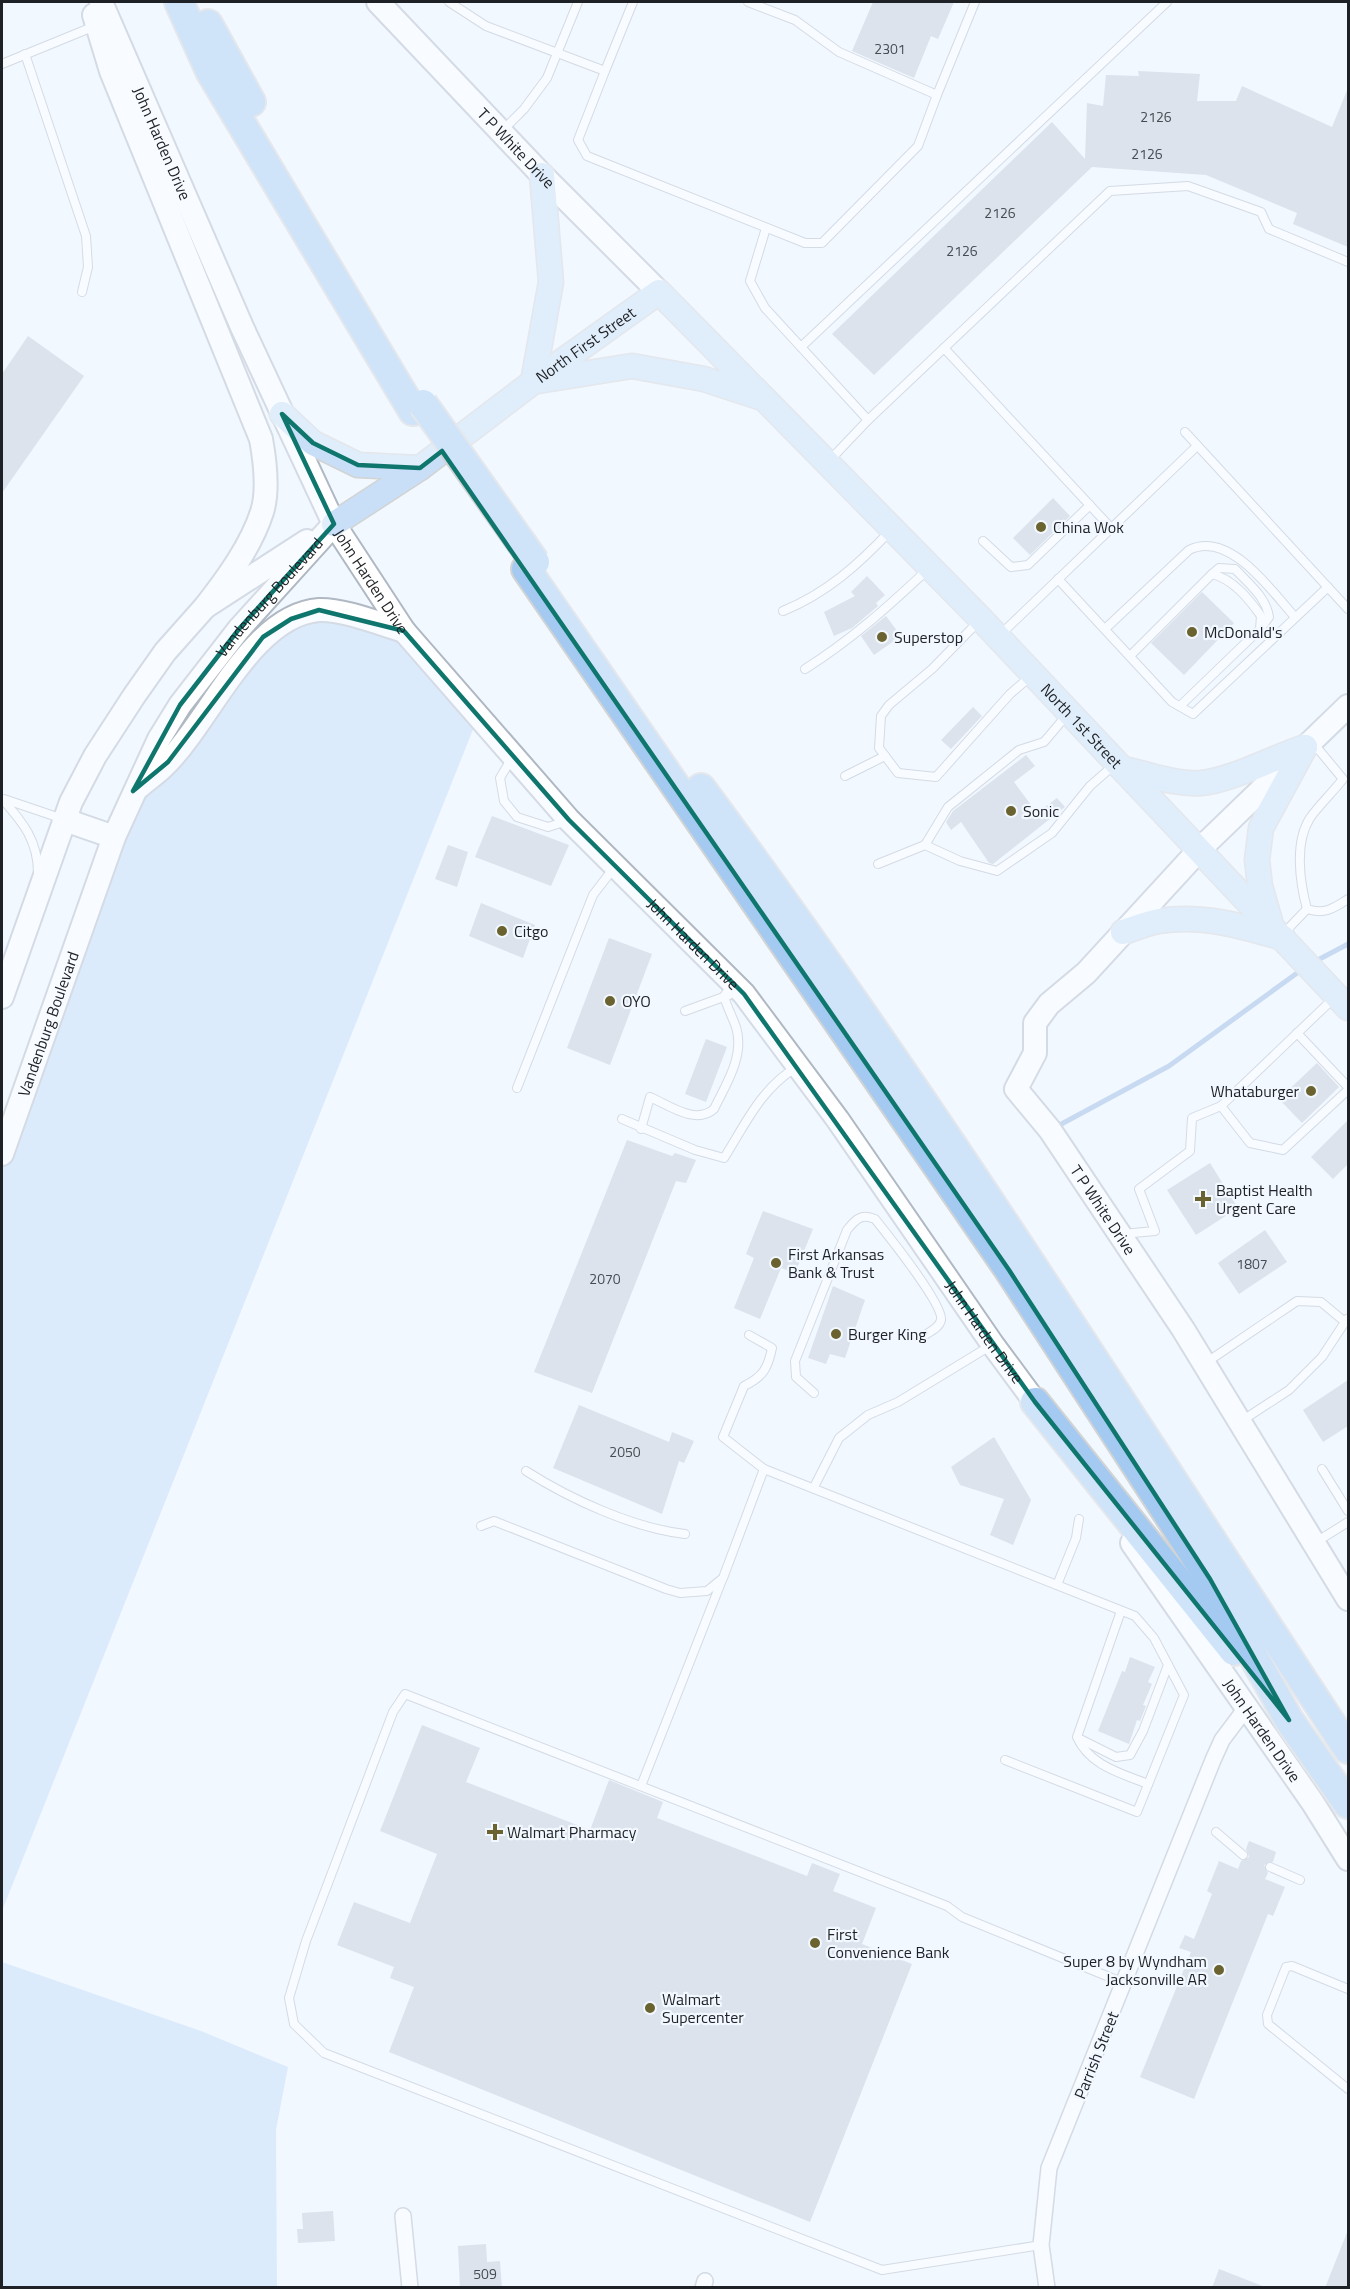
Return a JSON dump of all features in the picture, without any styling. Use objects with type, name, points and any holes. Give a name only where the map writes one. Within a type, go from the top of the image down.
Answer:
[{"type":"highway","points":[[179,2],[210,71],[418,407],[530,565],[1010,1270],[1210,1579],[1289,1720]]},
{"type":"highway","points":[[197,2],[418,407]]},
{"type":"highway","points":[[530,565],[787,905],[867,1020],[1098,1365],[1348,1749]]},
{"type":"highway","points":[[1035,1402],[1289,1720],[1348,1804]]},
{"type":"main road","points":[[90,2],[111,71],[261,439],[266,466],[263,511],[227,579],[205,607]]},
{"type":"main road","name":"John Harden Drive","points":[[101,2],[242,327],[334,524],[404,632],[568,820],[616,865],[734,991],[798,1065],[1035,1402],[1348,1859]]},
{"type":"main road","name":"T P White Drive","points":[[378,2],[542,175],[659,292]]},
{"type":"main road","points":[[542,175],[551,282],[533,382],[632,366],[704,379],[765,399]]},
{"type":"main road","points":[[659,292],[820,454]]},
{"type":"main road","name":"North First Street","points":[[334,524],[420,468],[533,382],[659,292]]},
{"type":"main road","points":[[282,414],[313,443],[358,465],[420,468]]},
{"type":"main road","name":"North 1st Street","points":[[820,454],[1070,712],[1343,1002]]},
{"type":"main road","name":"Vandenburg Boulevard","points":[[2,997],[65,820],[95,756],[134,696],[165,652],[205,607],[334,524]]},
{"type":"main road","name":"Vandenburg Boulevard","points":[[2,1154],[114,837],[133,791],[159,739],[180,705],[239,629],[334,524]]},
{"type":"main road","points":[[133,791],[168,762],[263,637],[291,619],[319,610],[355,617],[404,632]]},
{"type":"main road","name":"T P White Drive","points":[[1348,706],[1200,849],[1086,973],[1049,1004],[1035,1023],[1035,1053],[1016,1089],[1050,1130],[1121,1234],[1241,1421],[1348,1599]]},
{"type":"main road","points":[[1120,765],[1183,783],[1201,783],[1222,780],[1308,744]]},
{"type":"main road","points":[[1280,933],[1260,886],[1257,860],[1261,828],[1308,744]]},
{"type":"main road","points":[[65,820],[114,837]]},
{"type":"main road","points":[[1123,933],[1158,921],[1194,919],[1227,922],[1280,933]]},
{"type":"street","name":"Parrish Street","points":[[1047,2288],[1041,2244],[1049,2168],[1125,1984],[1213,1760],[1222,1740],[1246,1708]]},
{"type":"street","points":[[403,2216],[410,2288]]},
{"type":"lane","points":[[449,2],[486,26],[605,71]]},
{"type":"lane","points":[[502,131],[524,109],[547,78],[578,2]]},
{"type":"lane","points":[[633,2],[578,140],[587,156],[805,243],[822,243],[918,146],[975,2]]},
{"type":"lane","points":[[748,2],[795,20],[839,52],[938,95]]},
{"type":"lane","points":[[801,346],[1167,2]]},
{"type":"lane","points":[[2,64],[97,25]]},
{"type":"lane","points":[[25,54],[86,236],[88,267],[82,292]]},
{"type":"lane","points":[[820,454],[868,420],[1110,191],[1188,186],[1261,212],[1269,229],[1348,262]]},
{"type":"lane","points":[[766,228],[750,281],[765,308],[868,420]]},
{"type":"lane","points":[[944,348],[1111,528]]},
{"type":"lane","points":[[1185,432],[1348,608]]},
{"type":"lane","points":[[998,637],[1197,446]]},
{"type":"lane","points":[[983,541],[1011,567],[1028,565],[1090,505]]},
{"type":"lane","points":[[783,611],[811,600],[840,580],[891,529]]},
{"type":"lane","points":[[1105,629],[1189,550],[1198,545],[1208,545],[1252,568],[1294,616]]},
{"type":"lane","points":[[805,669],[856,634],[930,567]]},
{"type":"lane","points":[[1130,656],[1219,568],[1235,569],[1256,590],[1267,606],[1269,617],[1260,629],[1180,706]]},
{"type":"lane","points":[[1212,574],[1224,577],[1256,609],[1261,616],[1260,629]]},
{"type":"lane","points":[[1058,579],[1172,702],[1194,714],[1328,586]]},
{"type":"lane","points":[[981,619],[932,669],[889,705],[881,716],[879,748],[898,773],[936,777],[1010,694],[1033,674]]},
{"type":"lane","points":[[878,864],[925,845],[948,807],[1019,750],[1044,741],[1070,712]]},
{"type":"lane","points":[[1307,909],[1301,873],[1304,833],[1310,819],[1346,779],[1308,744]]},
{"type":"lane","points":[[845,776],[885,756]]},
{"type":"lane","points":[[512,757],[500,778],[504,801],[517,817],[548,827],[568,820]]},
{"type":"lane","points":[[925,845],[960,861],[996,871],[1052,833],[1090,786],[1120,765]]},
{"type":"lane","points":[[2,799],[65,820]]},
{"type":"lane","points":[[2,799],[19,818],[33,840],[38,869],[37,898]]},
{"type":"lane","points":[[517,1088],[593,895],[616,865]]},
{"type":"lane","points":[[1307,909],[1317,912],[1329,911],[1348,898]]},
{"type":"lane","points":[[1280,933],[1307,909]]},
{"type":"lane","points":[[685,1011],[734,991]]},
{"type":"lane","points":[[641,1129],[650,1097],[697,1116],[707,1115],[714,1109],[739,1054],[736,1028],[727,1009],[734,991]]},
{"type":"lane","points":[[1121,1234],[1155,1231],[1139,1189],[1191,1151],[1192,1118],[1221,1106],[1297,1033],[1343,1002]]},
{"type":"lane","points":[[1221,1106],[1250,1143],[1283,1150],[1348,1088],[1297,1033]]},
{"type":"lane","points":[[622,1119],[641,1129],[724,1158],[752,1109],[778,1078],[798,1065]]},
{"type":"lane","points":[[814,1393],[796,1377],[795,1360],[847,1230],[855,1220],[862,1216],[875,1218],[929,1292],[940,1311],[941,1320],[936,1328],[920,1338]]},
{"type":"lane","points":[[1204,1364],[1297,1301],[1321,1302],[1347,1320],[1322,1357],[1290,1390],[1241,1421]]},
{"type":"lane","points":[[749,1335],[772,1348],[768,1366],[759,1378],[744,1386],[723,1437],[764,1469],[1135,1616],[1150,1632],[1184,1695],[1137,1812],[1005,1760]]},
{"type":"lane","points":[[814,1487],[838,1438],[868,1415],[898,1402],[993,1345]]},
{"type":"lane","points":[[641,1786],[764,1469]]},
{"type":"lane","points":[[1322,1469],[1348,1511]]},
{"type":"lane","points":[[526,1471],[555,1489],[618,1515],[660,1531],[685,1534]]},
{"type":"lane","points":[[1057,1585],[1076,1538],[1079,1519]]},
{"type":"lane","points":[[481,1526],[494,1521],[680,1593],[707,1591],[723,1578]]},
{"type":"lane","points":[[1315,1543],[1348,1522]]},
{"type":"lane","points":[[1121,1611],[1077,1737],[1083,1751],[1093,1760],[1148,1784]]},
{"type":"lane","points":[[1077,1737],[1116,1757],[1130,1755],[1143,1731],[1168,1665]]},
{"type":"lane","points":[[1041,2244],[882,2270],[324,2053],[294,2024],[289,1998],[306,1941],[393,1712],[405,1694],[947,1906],[962,1917],[1125,1984]]},
{"type":"lane","points":[[1216,1832],[1243,1855]]},
{"type":"lane","points":[[1270,1867],[1300,1880]]},
{"type":"lane","points":[[1348,1989],[1292,1966],[1286,1967],[1267,2014],[1268,2024],[1348,2089]]},
{"type":"highlighted area","points":[[282,414],[313,443],[358,465],[420,468],[442,451],[1009,1270],[1210,1579],[1289,1720],[1035,1402],[744,994],[569,820],[404,631],[319,610],[291,619],[263,637],[168,762],[133,791],[180,705],[239,629],[334,524]]},
{"type":"shaded area","points":[[307,609],[404,631],[478,717],[2,1911],[2,1154],[133,791],[239,629]]},
{"type":"shaded area","points":[[2,1962],[201,2031],[288,2067],[276,2130],[277,2287],[2,2287]]},
{"type":"building","points":[[873,2],[954,2],[938,39],[931,36],[914,78],[852,51]]},
{"type":"building","points":[[1138,71],[1200,74],[1197,101],[1236,101],[1242,86],[1332,127],[1348,88],[1348,247],[1293,224],[1297,213],[1206,175],[1092,167],[874,375],[832,334],[1052,122],[1085,159],[1087,103],[1103,106],[1106,75],[1139,76]]},
{"type":"building","points":[[28,336],[84,376],[2,493],[2,374]]},
{"type":"building","name":"China Wok","points":[[1053,498],[1070,516],[1030,555],[1013,538]]},
{"type":"building","points":[[867,576],[885,595],[876,603],[878,606],[852,628],[834,636],[824,612],[855,596],[851,592]]},
{"type":"building","name":"McDonald's","points":[[1202,592],[1234,623],[1184,675],[1151,643]]},
{"type":"building","name":"Superstop","points":[[886,616],[901,636],[874,655],[861,636]]},
{"type":"building","points":[[973,707],[982,716],[951,749],[941,740]]},
{"type":"building","name":"Sonic","points":[[1026,755],[1035,766],[1014,782],[1037,813],[1057,798],[1065,807],[993,864],[989,863],[961,822],[951,830],[946,822],[953,811]]},
{"type":"building","name":"Citgo","points":[[492,816],[569,845],[551,886],[475,857]]},
{"type":"building","points":[[448,845],[468,852],[457,887],[435,879]]},
{"type":"building","name":"Citgo","points":[[481,903],[535,925],[523,958],[469,936]]},
{"type":"building","name":"OYO","points":[[609,938],[652,954],[610,1065],[567,1048]]},
{"type":"building","points":[[706,1039],[727,1047],[706,1102],[685,1094]]},
{"type":"building","name":"Whataburger","points":[[1317,1063],[1339,1087],[1302,1123],[1279,1099]]},
{"type":"building","points":[[1348,1120],[1348,1164],[1333,1179],[1311,1157]]},
{"type":"building","points":[[627,1140],[672,1156],[675,1153],[696,1160],[686,1183],[676,1181],[592,1393],[534,1372]]},
{"type":"building","name":"Baptist Health Urgent Care","points":[[1210,1163],[1238,1208],[1196,1235],[1167,1190]]},
{"type":"building","name":"First Arkansas Bank & Trust","points":[[763,1211],[813,1229],[795,1273],[781,1268],[760,1319],[734,1308],[754,1258],[746,1254]]},
{"type":"building","points":[[1265,1230],[1287,1262],[1239,1294],[1218,1263]]},
{"type":"building","name":"Burger King","points":[[833,1286],[865,1300],[845,1358],[830,1354],[826,1364],[808,1358]]},
{"type":"building","points":[[1348,1380],[1348,1426],[1323,1442],[1303,1410]]},
{"type":"building","points":[[579,1405],[669,1442],[672,1432],[694,1441],[684,1463],[679,1461],[662,1514],[553,1468]]},
{"type":"building","points":[[994,1437],[1031,1500],[1013,1545],[990,1535],[1004,1499],[960,1485],[951,1467]]},
{"type":"building","points":[[1130,1657],[1155,1667],[1148,1682],[1152,1684],[1143,1705],[1146,1706],[1140,1721],[1137,1720],[1129,1744],[1098,1731]]},
{"type":"building","name":"Walmart Supercenter","points":[[422,1725],[480,1748],[466,1782],[590,1830],[609,1780],[663,1802],[657,1818],[807,1876],[812,1863],[840,1874],[833,1891],[876,1908],[862,1944],[912,1964],[810,2222],[389,2052],[414,1987],[390,1978],[394,1967],[337,1945],[354,1902],[410,1923],[437,1854],[380,1831]]},
{"type":"building","name":"Super 8 by Wyndham Jacksonville AR","points":[[1249,1841],[1276,1852],[1273,1862],[1264,1865],[1268,1873],[1265,1879],[1285,1887],[1273,1916],[1268,1914],[1194,2099],[1140,2077],[1191,1952],[1179,1948],[1185,1935],[1194,1939],[1212,1894],[1207,1891],[1219,1861],[1238,1869],[1241,1861],[1249,1857],[1246,1849]]},
{"type":"building","points":[[333,2211],[335,2241],[298,2243],[297,2229],[303,2229],[302,2213]]},
{"type":"building","points":[[1348,2230],[1348,2288],[1325,2288]]},
{"type":"building","points":[[486,2244],[487,2262],[500,2261],[502,2288],[460,2288],[458,2246]]},
{"type":"building","points":[[1219,2269],[1265,2287],[1265,2288],[1212,2288]]},
{"type":"waterway","points":[[1314,962],[1348,944]]},
{"type":"waterway","points":[[1054,1128],[1169,1066],[1304,968]]},
{"type":"place","name":"China Wok","points":[[1041,527]]},
{"type":"place","name":"McDonald's","points":[[1192,632]]},
{"type":"place","name":"Superstop","points":[[882,637]]},
{"type":"place","name":"Sonic","points":[[1011,811]]},
{"type":"place","name":"Citgo","points":[[502,931]]},
{"type":"place","name":"OYO","points":[[610,1001]]},
{"type":"place","name":"Whataburger","points":[[1311,1091]]},
{"type":"place","name":"Baptist Health Urgent Care","points":[[1203,1199]]},
{"type":"place","name":"First Arkansas Bank & Trust","points":[[776,1263]]},
{"type":"place","name":"Burger King","points":[[836,1334]]},
{"type":"place","name":"Walmart Pharmacy","points":[[495,1832]]},
{"type":"place","name":"First Convenience Bank","points":[[815,1943]]},
{"type":"place","name":"Super 8 by Wyndham Jacksonville AR","points":[[1219,1970]]},
{"type":"place","name":"Walmart Supercenter","points":[[650,2008]]}]
